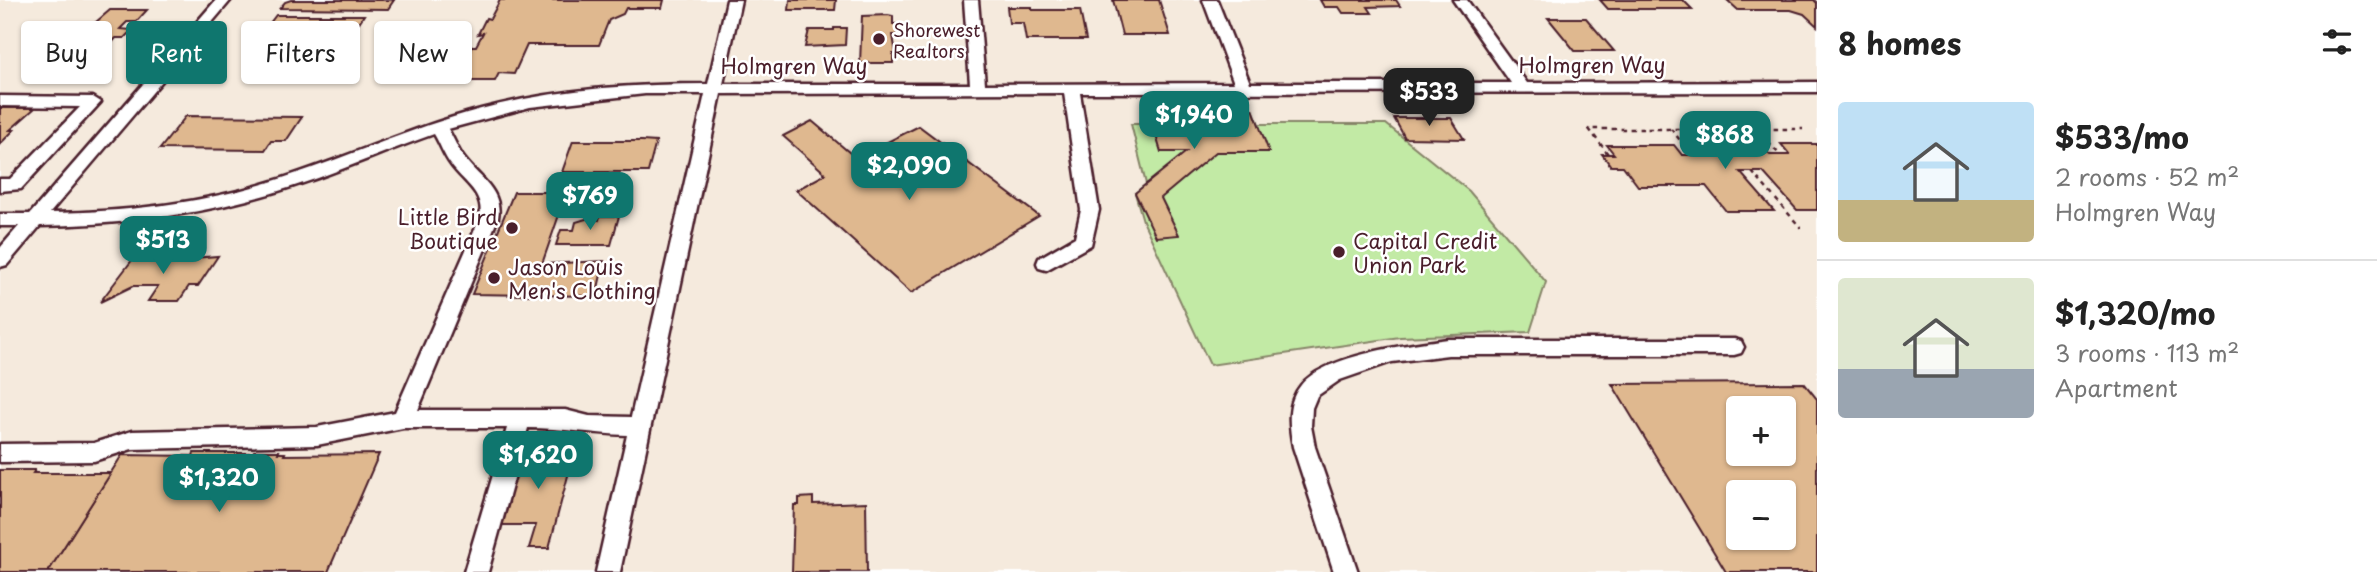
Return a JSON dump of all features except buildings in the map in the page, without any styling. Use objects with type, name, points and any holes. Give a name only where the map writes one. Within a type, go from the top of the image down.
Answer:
[{"type":"street","points":[[0,260],[224,0]]},
{"type":"street","points":[[608,572],[734,0]]},
{"type":"street","points":[[971,0],[978,88]]},
{"type":"street","points":[[1210,0],[1244,88]]},
{"type":"street","points":[[1461,0],[1522,87]]},
{"type":"street","name":"Holmgren Way","points":[[0,220],[126,217],[217,202],[298,179],[463,118],[555,96],[645,89],[1817,87]]},
{"type":"street","points":[[1046,262],[1084,240],[1090,210],[1071,88]]},
{"type":"street","points":[[0,101],[93,102],[15,185],[0,185]]},
{"type":"street","points":[[403,419],[489,218],[491,206],[486,193],[457,161],[439,127]]},
{"type":"street","points":[[1346,572],[1304,447],[1300,426],[1301,408],[1309,390],[1321,380],[1369,360],[1448,347],[1734,347]]},
{"type":"street","points":[[0,453],[94,452],[132,440],[317,436],[403,419],[565,419],[589,425],[640,426]]},
{"type":"street","points":[[476,572],[520,419]]},
{"type":"path","points":[[1702,116],[1714,129]]},
{"type":"path","points":[[1608,154],[1589,129],[1803,129]]},
{"type":"path","points":[[1671,129],[1692,155]]},
{"type":"path","points":[[1696,129],[1702,134],[1733,133],[1731,129]]},
{"type":"path","points":[[1756,129],[1780,155]]},
{"type":"path","points":[[1752,172],[1801,228]]},
{"type":"shaded area","points":[[0,0],[1817,0],[1817,572],[0,572]]},
{"type":"green space","name":"Capital Credit Union Park","points":[[1148,109],[1253,109],[1259,124],[1386,124],[1469,191],[1546,282],[1530,332],[1400,337],[1210,365],[1143,221],[1135,193],[1146,184],[1131,124],[1152,124]]},
{"type":"place","name":"Shorewest Realtors","points":[[879,39]]},
{"type":"place","name":"Little Bird Boutique","points":[[512,228]]},
{"type":"place","name":"Capital Credit Union Park","points":[[1339,252]]},
{"type":"place","name":"Jason Louis Men's Clothing","points":[[494,278]]}]
